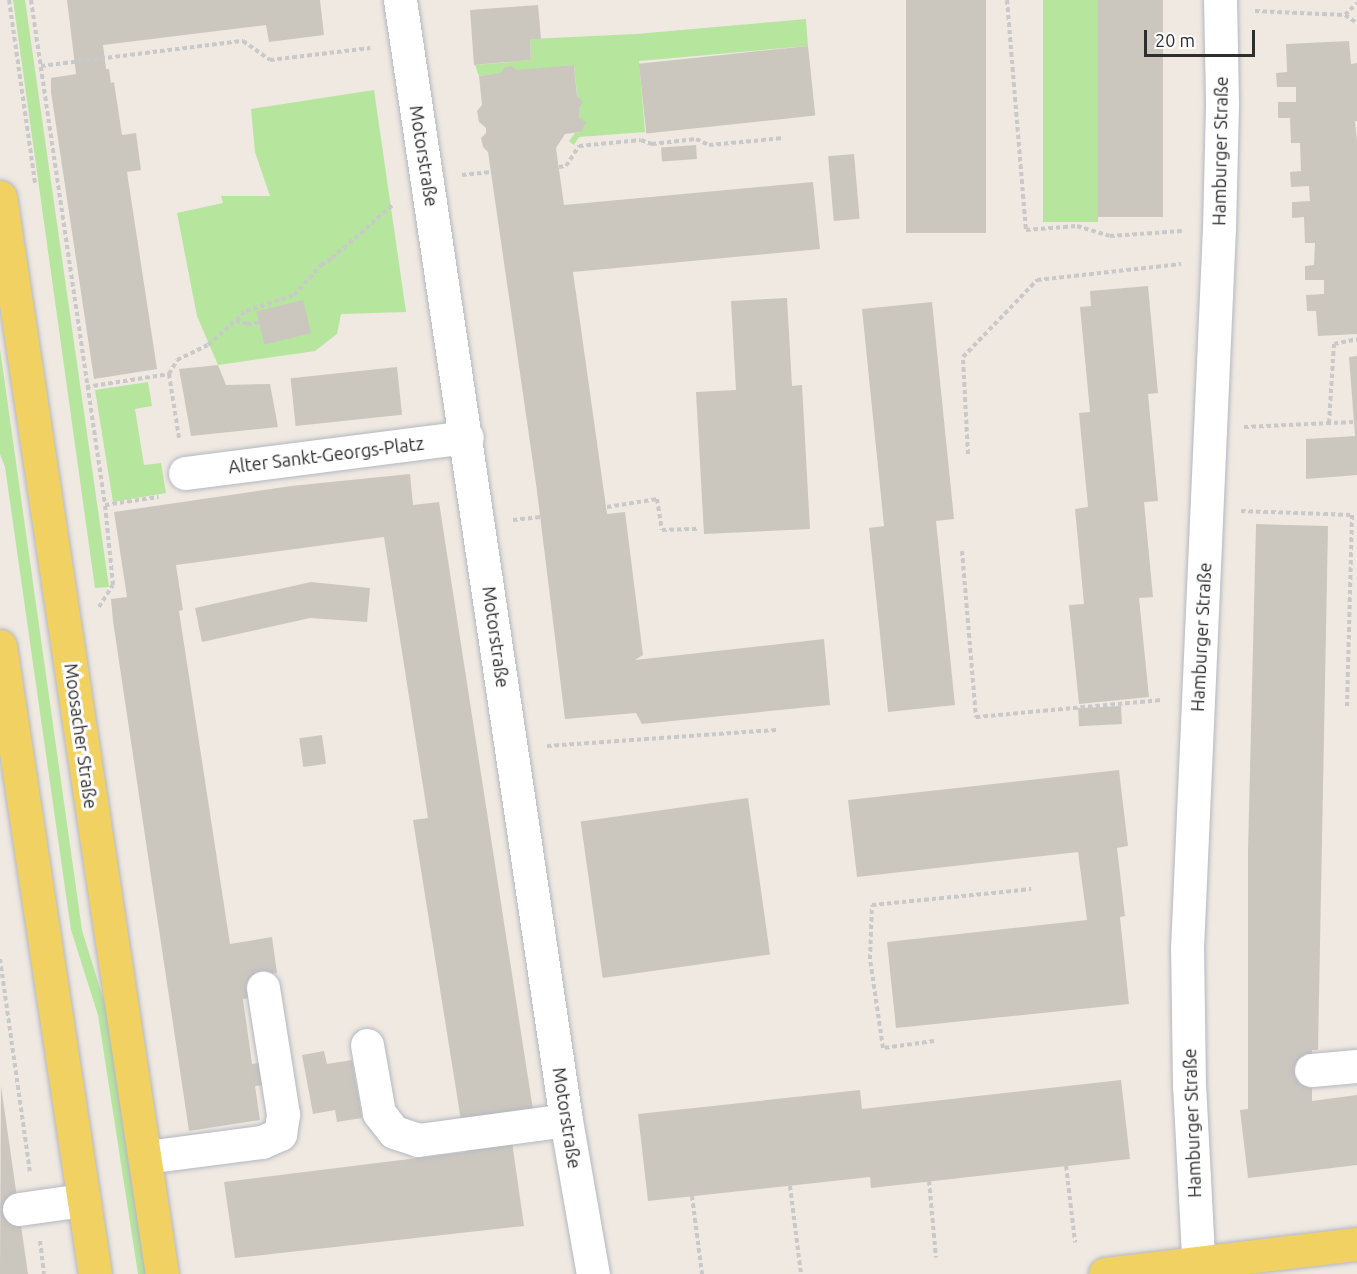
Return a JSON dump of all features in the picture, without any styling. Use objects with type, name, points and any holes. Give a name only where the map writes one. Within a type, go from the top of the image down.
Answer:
[{"type":"main road","name":"Moosacher Straße","points":[[0,197],[162,1274]]},
{"type":"main road","points":[[0,646],[94,1274]]},
{"type":"main road","points":[[1105,1274],[1198,1268],[1357,1244]]},
{"type":"street","name":"Motorstraße","points":[[400,0],[467,437],[566,1120],[593,1274]]},
{"type":"street","name":"Hamburger Straße","points":[[1198,1268],[1187,949],[1218,260],[1222,101],[1220,4]]},
{"type":"street","name":"Alter Sankt-Georgs-Platz","points":[[185,473],[467,437]]},
{"type":"street","points":[[146,1157],[262,1142],[280,1134],[283,1114],[263,988]]},
{"type":"street","points":[[367,1045],[379,1113],[394,1132],[418,1140],[566,1120]]},
{"type":"street","points":[[1311,1070],[1357,1066]]},
{"type":"street","points":[[27,1208],[83,1200]]},
{"type":"path","points":[[31,0],[105,505],[113,585],[97,610]]},
{"type":"path","points":[[1007,0],[1026,230],[1077,226],[1110,237],[1219,228]]},
{"type":"path","points":[[1345,15],[1357,3]]},
{"type":"path","points":[[1220,4],[1345,15],[1357,23]]},
{"type":"path","points":[[40,66],[243,41],[270,60],[380,47]]},
{"type":"path","points":[[559,167],[566,166],[579,146],[641,140],[652,144],[696,139],[709,145],[784,138]]},
{"type":"path","points":[[458,175],[491,172]]},
{"type":"path","points":[[105,505],[169,495],[185,473],[169,374],[177,360],[208,345],[246,311],[294,296],[321,265],[397,202]]},
{"type":"path","points":[[968,454],[963,357],[1037,280],[1218,260]]},
{"type":"path","points":[[235,320],[247,324],[259,322]]},
{"type":"path","points":[[1329,423],[1334,344],[1357,339]]},
{"type":"path","points":[[86,387],[169,374]]},
{"type":"path","points":[[1211,428],[1354,422]]},
{"type":"path","points":[[607,507],[657,499],[662,530],[698,529]]},
{"type":"path","points":[[1207,510],[1352,515],[1347,706]]},
{"type":"path","points":[[509,520],[541,517]]},
{"type":"path","points":[[962,551],[976,717],[1199,696]]},
{"type":"path","points":[[544,746],[776,730]]},
{"type":"path","points":[[934,1041],[883,1048],[870,959],[872,905],[1031,890]]},
{"type":"path","points":[[0,958],[27,1208],[44,1274]]},
{"type":"path","points":[[1066,1166],[1075,1242]]},
{"type":"path","points":[[929,1181],[936,1258]]},
{"type":"path","points":[[790,1186],[801,1274]]},
{"type":"path","points":[[692,1196],[702,1274]]},
{"type":"green space","points":[[13,0],[25,0],[109,587],[95,588]]},
{"type":"green space","points":[[1043,0],[1098,0],[1098,222],[1043,222]]},
{"type":"green space","points":[[806,19],[808,46],[639,61],[645,132],[579,137],[574,145],[569,141],[575,133],[581,132],[574,65],[479,76],[475,65],[531,60],[530,39],[636,34]]},
{"type":"green space","points":[[374,90],[406,312],[341,314],[337,334],[315,351],[218,365],[197,316],[177,213],[223,203],[221,196],[270,196],[255,152],[251,109]]},
{"type":"green space","points":[[0,349],[82,930],[110,1021],[147,1274],[138,1274],[98,1015],[71,930],[5,467],[0,454]]},
{"type":"green space","points":[[148,382],[152,406],[135,409],[144,465],[161,463],[166,493],[113,502],[95,390]]},
{"type":"building","points":[[67,0],[320,0],[324,35],[269,42],[266,25],[103,45],[106,69],[109,69],[111,83],[114,82],[122,135],[136,133],[141,170],[127,172],[157,369],[94,379],[51,92],[51,78],[76,74]]},
{"type":"building","points":[[906,0],[986,0],[986,233],[906,233]]},
{"type":"building","points":[[1098,0],[1163,0],[1163,217],[1098,217]]},
{"type":"building","points":[[538,5],[541,39],[530,39],[531,60],[474,65],[470,10]]},
{"type":"building","points":[[1349,41],[1351,64],[1357,63],[1357,121],[1355,121],[1357,141],[1357,334],[1318,336],[1316,311],[1307,311],[1306,295],[1324,294],[1324,280],[1305,280],[1305,266],[1314,265],[1315,243],[1305,243],[1304,217],[1292,218],[1292,202],[1310,201],[1309,186],[1291,187],[1290,172],[1301,171],[1300,143],[1291,143],[1290,118],[1278,118],[1278,102],[1296,102],[1296,87],[1277,87],[1276,73],[1287,72],[1286,44]]},
{"type":"building","points":[[808,46],[815,116],[646,133],[639,64]]},
{"type":"building","points":[[574,65],[577,96],[583,102],[579,108],[579,117],[586,122],[581,132],[565,134],[556,148],[564,205],[813,182],[820,249],[573,272],[607,514],[625,512],[643,655],[635,660],[824,639],[830,705],[642,724],[636,713],[565,719],[537,491],[488,152],[483,147],[481,138],[486,133],[486,128],[479,122],[477,111],[482,105],[479,76],[501,73],[505,67],[512,66],[517,70]]},
{"type":"building","points":[[696,145],[697,159],[662,161],[661,147]]},
{"type":"building","points":[[854,154],[860,219],[834,221],[828,156]]},
{"type":"building","points":[[1148,286],[1158,393],[1148,394],[1158,501],[1144,502],[1153,597],[1139,598],[1149,697],[1079,704],[1069,605],[1084,604],[1075,509],[1088,507],[1079,413],[1090,412],[1080,307],[1091,306],[1090,291]]},
{"type":"building","points":[[787,298],[792,386],[802,385],[810,529],[704,534],[696,392],[736,390],[731,301]]},
{"type":"building","points":[[303,300],[311,333],[265,345],[256,312]]},
{"type":"building","points":[[932,302],[954,519],[936,521],[955,705],[888,712],[869,528],[884,526],[862,309]]},
{"type":"building","points":[[1357,356],[1357,475],[1306,479],[1306,439],[1355,436],[1349,357]]},
{"type":"building","points":[[218,365],[226,385],[270,384],[278,427],[191,436],[179,369]]},
{"type":"building","points":[[397,367],[402,415],[296,426],[291,378]]},
{"type":"building","points":[[410,474],[413,505],[439,502],[533,1110],[508,1114],[524,1226],[235,1258],[224,1182],[466,1152],[413,820],[428,818],[384,537],[176,565],[183,610],[179,611],[230,944],[272,937],[277,973],[252,976],[255,997],[243,999],[252,1064],[265,1062],[268,1085],[255,1086],[260,1120],[189,1131],[113,621],[111,599],[127,597],[114,512],[291,486]]},
{"type":"building","points":[[1256,524],[1328,526],[1318,1050],[1312,1050],[1312,1101],[1357,1095],[1357,1165],[1248,1178],[1240,1110],[1248,1109],[1248,851]]},
{"type":"building","points":[[311,582],[370,588],[367,622],[310,618],[202,642],[195,608]]},
{"type":"building","points":[[1121,706],[1122,724],[1079,726],[1078,708]]},
{"type":"building","points":[[322,735],[326,764],[303,767],[299,738]]},
{"type":"building","points":[[1119,770],[1128,846],[1117,848],[1125,916],[1120,917],[1129,1004],[896,1028],[887,942],[1087,920],[1078,852],[857,877],[848,800]]},
{"type":"building","points":[[748,798],[770,954],[603,978],[581,822]]},
{"type":"building","points":[[324,1051],[327,1064],[352,1060],[362,1118],[337,1122],[335,1110],[313,1114],[302,1055]]},
{"type":"building","points":[[1121,1080],[1130,1159],[871,1188],[870,1177],[648,1201],[638,1114],[860,1090],[862,1109]]},
{"type":"building","points":[[1,1086],[28,1274],[0,1274]]}]
